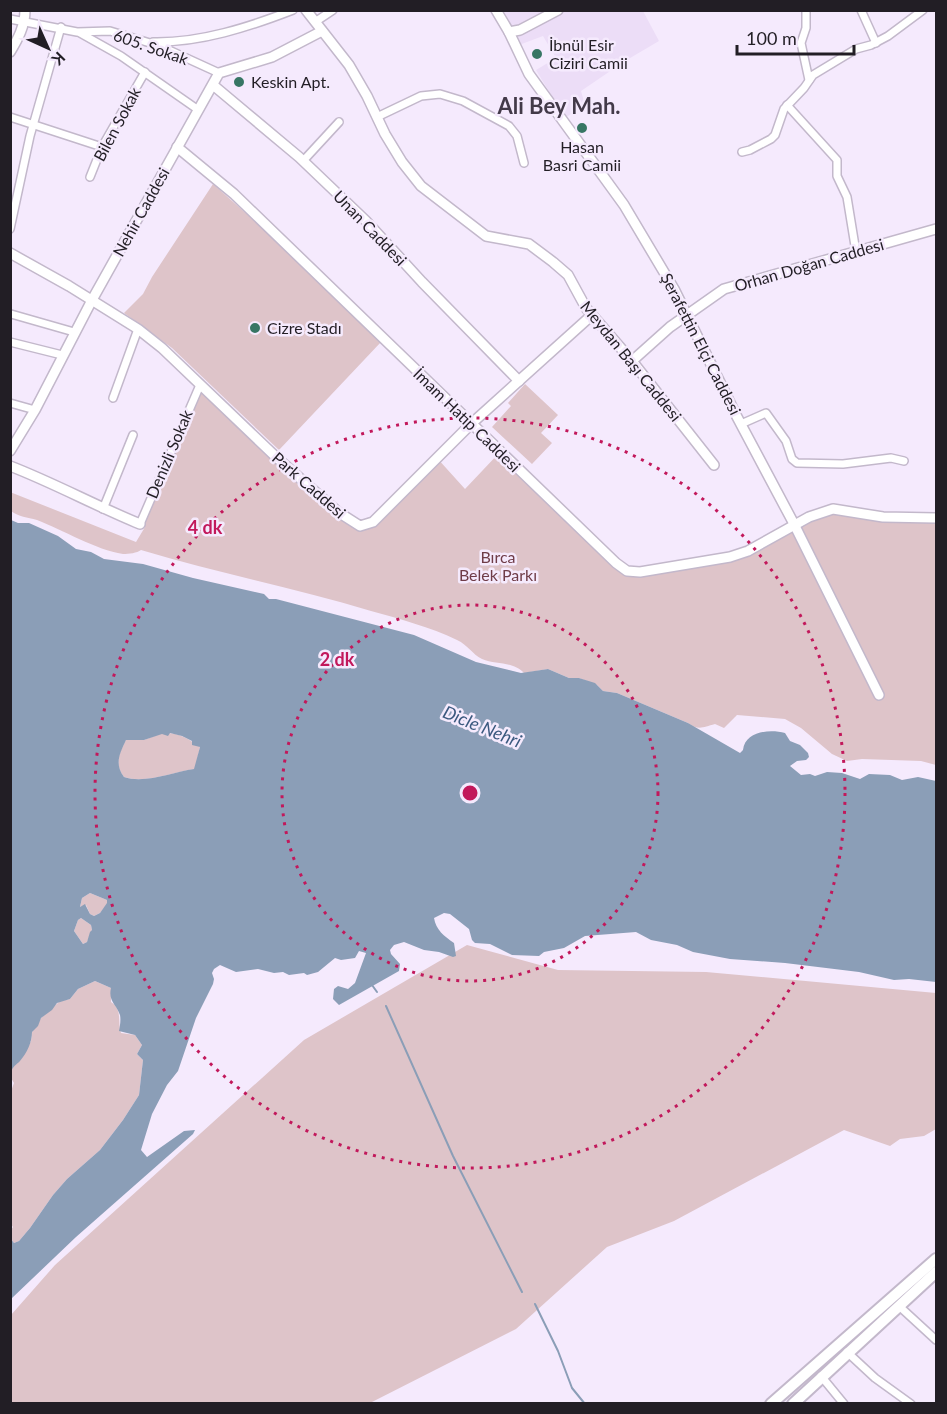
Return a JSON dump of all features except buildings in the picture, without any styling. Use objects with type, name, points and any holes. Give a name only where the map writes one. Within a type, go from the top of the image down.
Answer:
[{"type":"main road","points":[[771,1404],[936,1259]]},
{"type":"main road","points":[[794,1403],[936,1272]]},
{"type":"street","points":[[144,42],[178,42],[233,30],[293,10]]},
{"type":"street","name":"Meydan Başı Caddesi","points":[[306,10],[349,65],[402,162],[421,186],[486,236],[530,244],[568,275],[592,315],[632,361],[714,465]]},
{"type":"street","points":[[315,22],[333,10]]},
{"type":"street","name":"Şerafettin Elçi Caddesi","points":[[496,10],[530,74],[624,205],[688,315],[879,695]]},
{"type":"street","points":[[509,32],[520,30],[558,10]]},
{"type":"street","points":[[806,10],[806,28],[801,43],[809,80]]},
{"type":"street","points":[[861,10],[876,42]]},
{"type":"street","points":[[742,152],[750,150],[775,135],[784,109],[813,75],[856,49],[888,36],[923,10]]},
{"type":"street","points":[[10,52],[25,15]]},
{"type":"street","name":"605. Sokak","points":[[10,19],[25,15],[77,32],[110,31],[160,46],[219,72]]},
{"type":"street","points":[[10,229],[34,124],[61,27]]},
{"type":"street","points":[[219,72],[272,57],[322,31]]},
{"type":"street","points":[[77,32],[121,56],[197,109]]},
{"type":"street","name":"Bilen Sokak","points":[[90,177],[102,147],[145,72]]},
{"type":"street","name":"Nehir Caddesi","points":[[10,451],[35,410],[74,332],[219,72]]},
{"type":"street","name":"Unan Caddesi","points":[[213,85],[303,161],[366,221],[430,291],[519,381]]},
{"type":"street","points":[[377,117],[421,96],[440,94],[464,101],[509,126],[517,136],[524,163]]},
{"type":"street","points":[[787,105],[837,160],[837,176],[848,197],[856,252]]},
{"type":"street","points":[[10,117],[102,147]]},
{"type":"street","points":[[303,161],[339,122]]},
{"type":"street","name":"İmam Hatip Caddesi","points":[[177,147],[234,194],[471,424],[627,571],[652,571],[729,557],[764,542],[794,524]]},
{"type":"street","name":"Orhan Doğan Caddesi","points":[[632,361],[654,339],[724,289],[936,229]]},
{"type":"street","name":"Park Caddesi","points":[[10,253],[138,329],[162,348],[276,457],[338,512],[360,526],[373,522],[471,424],[592,315]]},
{"type":"street","points":[[11,314],[74,332]]},
{"type":"street","points":[[113,398],[138,329]]},
{"type":"street","points":[[10,342],[62,355]]},
{"type":"street","name":"Denizli Sokak","points":[[140,524],[200,385]]},
{"type":"street","points":[[10,404],[35,410]]},
{"type":"street","points":[[741,424],[766,413],[786,441],[792,459],[797,463],[843,464],[891,458],[904,461]]},
{"type":"street","points":[[103,509],[133,435]]},
{"type":"street","points":[[10,466],[140,524]]},
{"type":"street","points":[[794,524],[833,509],[883,517],[936,518]]},
{"type":"street","points":[[899,1306],[936,1340]]},
{"type":"street","points":[[847,1352],[875,1378],[911,1404]]},
{"type":"street","points":[[822,1376],[844,1404]]},
{"type":"shaded area","points":[[504,11],[643,11],[659,41],[581,91],[585,105],[565,118],[536,70],[556,58],[543,36],[519,45]]},
{"type":"green space","name":"Cizre Stadı","points":[[213,184],[266,231],[381,342],[279,450],[172,348],[124,313],[143,294]]},
{"type":"green space","points":[[525,384],[558,415],[541,433],[552,443],[532,464],[492,427],[511,406],[508,403]]},
{"type":"green space","name":"Bırca Belek Parkı","points":[[200,385],[338,512],[363,526],[437,458],[465,489],[500,452],[627,571],[730,557],[828,510],[936,518],[936,765],[921,761],[862,759],[847,761],[832,754],[801,728],[785,719],[737,715],[724,728],[715,724],[701,728],[695,727],[617,693],[603,691],[597,685],[579,678],[569,678],[548,669],[524,673],[510,665],[487,661],[475,655],[457,640],[415,624],[141,550],[128,554],[113,552],[11,511],[10,492],[136,542],[145,527],[140,523]]},
{"type":"green space","points":[[162,733],[182,736],[200,747],[195,769],[150,778],[124,777],[118,763],[126,740],[144,740]]},
{"type":"green space","points":[[90,893],[107,900],[108,903],[100,913],[94,916],[90,914],[86,905],[80,907],[82,898]]},
{"type":"green space","points":[[81,918],[91,925],[92,930],[87,942],[83,944],[74,931]]},
{"type":"green space","points":[[467,945],[558,970],[706,972],[936,993],[936,1129],[924,1136],[900,1139],[890,1146],[844,1130],[674,1221],[607,1247],[516,1329],[370,1403],[11,1404],[11,1315],[55,1265],[304,1040]]},
{"type":"green space","points":[[95,981],[111,988],[111,1002],[118,1012],[121,1033],[135,1035],[142,1045],[137,1054],[143,1060],[139,1095],[100,1150],[67,1179],[30,1228],[19,1241],[14,1243],[11,1239],[13,1227],[10,1223],[10,1094],[14,1083],[11,1078],[11,1068],[21,1059],[31,1041],[32,1032],[41,1018],[60,1001],[70,999],[78,989]]},
{"type":"water","name":"Dicle Nehri","points":[[11,520],[18,523],[29,523],[58,536],[76,549],[91,552],[104,559],[143,564],[264,594],[269,599],[414,635],[476,662],[521,673],[548,669],[569,678],[579,678],[595,683],[603,691],[617,693],[688,723],[740,753],[753,735],[772,731],[785,733],[790,741],[800,745],[808,753],[809,757],[806,760],[797,761],[790,766],[801,775],[815,776],[827,772],[842,773],[860,779],[869,774],[890,775],[902,780],[918,777],[936,781],[936,982],[894,980],[859,972],[730,959],[693,952],[677,945],[651,940],[636,932],[585,936],[564,948],[544,952],[539,956],[512,955],[490,944],[475,943],[469,929],[450,914],[444,913],[434,918],[435,922],[441,932],[454,943],[456,956],[424,950],[404,942],[394,945],[390,950],[400,964],[399,971],[339,1005],[333,999],[334,989],[338,986],[348,989],[355,983],[366,953],[359,951],[355,958],[341,960],[335,958],[318,972],[307,975],[304,973],[289,975],[283,972],[274,973],[258,969],[236,972],[220,965],[212,973],[213,984],[196,1018],[178,1071],[167,1085],[152,1114],[141,1150],[147,1157],[184,1131],[195,1130],[193,1134],[76,1237],[11,1299],[11,1239],[14,1243],[19,1241],[53,1195],[67,1179],[100,1150],[123,1120],[139,1095],[143,1060],[137,1054],[142,1045],[135,1035],[119,1031],[120,1015],[111,999],[111,988],[95,981],[78,989],[70,999],[57,1003],[41,1018],[38,1026],[32,1032],[27,1051],[11,1072]],"holes":[[[170,733],[182,736],[192,741],[192,745],[200,747],[194,769],[150,778],[124,777],[119,763],[126,740],[144,740],[162,734],[168,736]],[[90,893],[107,900],[107,903],[100,913],[94,916],[90,914],[85,904],[80,907],[82,898]],[[81,918],[91,925],[92,930],[87,942],[83,944],[74,931]]]},
{"type":"waterway","points":[[372,985],[377,992]]},
{"type":"waterway","points":[[386,1006],[453,1156],[522,1292]]},
{"type":"waterway","points":[[535,1304],[558,1351],[572,1388],[585,1404]]},
{"type":"place","name":"İbnül Esir Ciziri Camii","points":[[537,54]]},
{"type":"place","name":"Keskin Apt.","points":[[239,82]]},
{"type":"place","name":"Hasan Basri Camii","points":[[582,128]]},
{"type":"place","name":"Cizre Stadı","points":[[255,328]]},
{"type":"district","name":"Ali Bey Mah.","points":[[559,106]]}]
